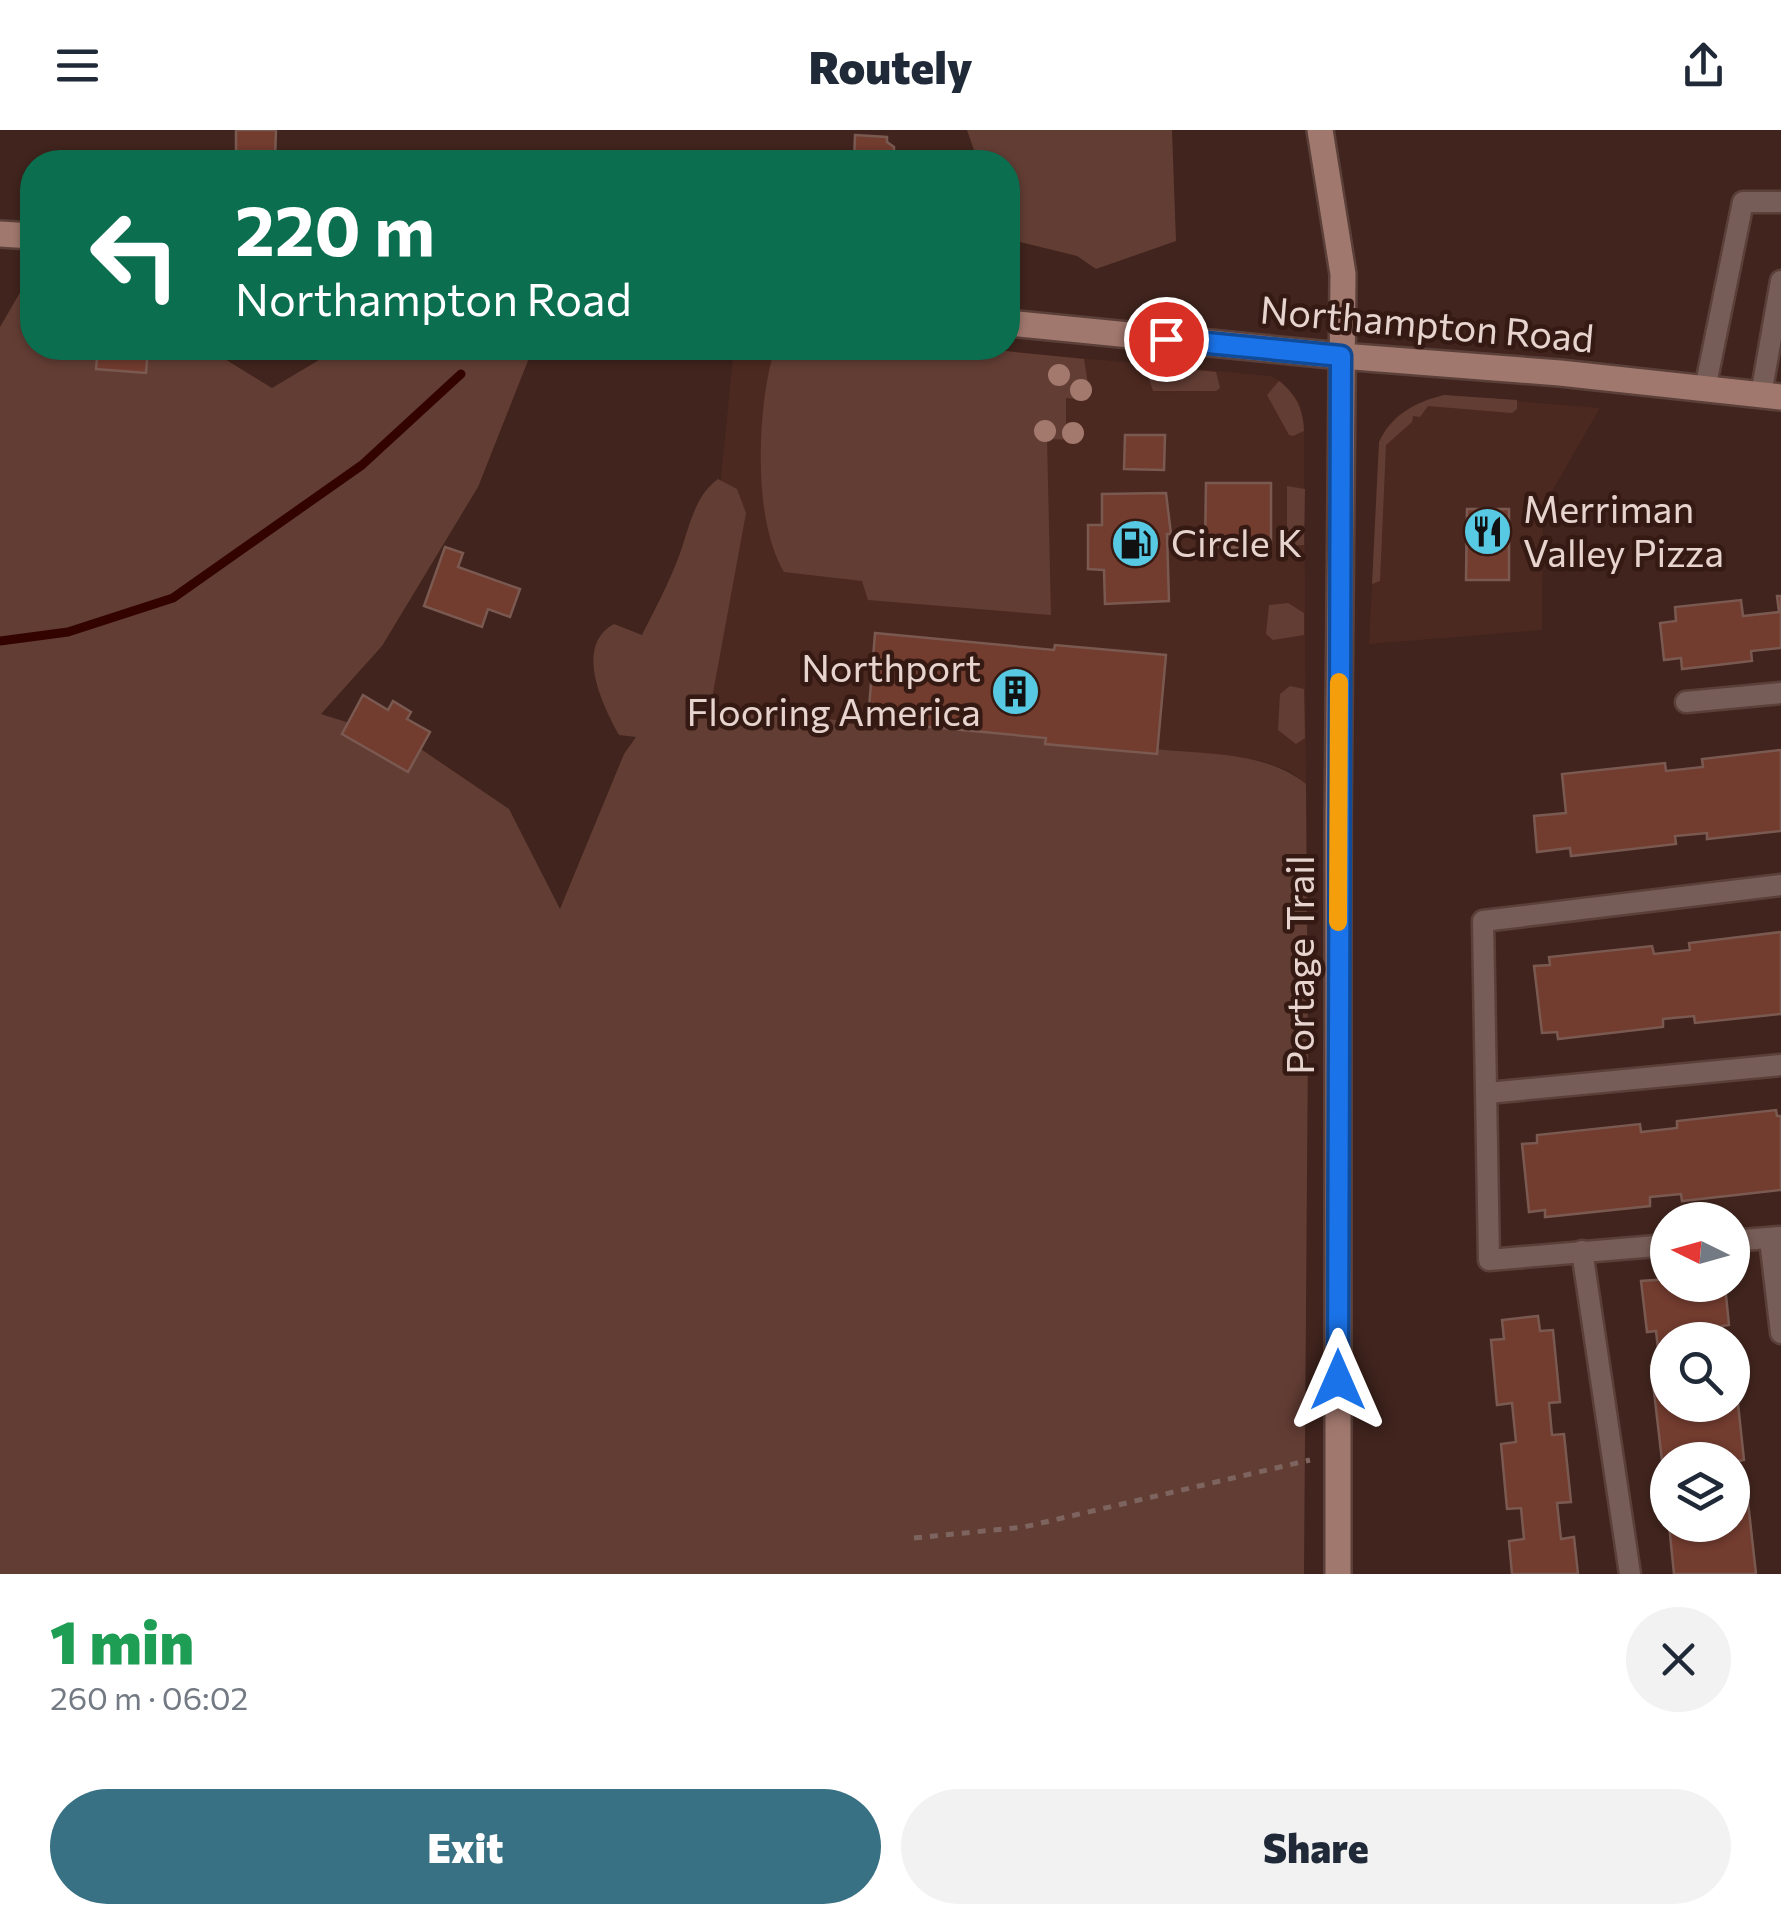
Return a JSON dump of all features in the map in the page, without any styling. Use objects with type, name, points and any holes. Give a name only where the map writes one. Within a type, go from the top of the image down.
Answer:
[{"type":"main road","name":"Portage Trail","points":[[1320,130],[1343,274],[1338,1574]]},
{"type":"main road","name":"Northampton Road","points":[[1020,324],[1771,396]]},
{"type":"lane","points":[[1704,389],[1744,202],[1781,202]]},
{"type":"lane","points":[[1771,396],[1781,281]]},
{"type":"lane","points":[[1686,702],[1781,693]]},
{"type":"lane","points":[[1650,1247],[1489,1260],[1483,921],[1781,885]]},
{"type":"lane","points":[[1488,1093],[1781,1065]]},
{"type":"lane","points":[[1750,1240],[1775,1238],[1781,1334]]},
{"type":"lane","points":[[1582,1251],[1630,1574]]},
{"type":"path","points":[[914,1538],[1024,1527],[1273,1467],[1338,1460]]},
{"type":"shaded area","points":[[967,130],[1172,130],[1176,241],[1096,269],[1077,256],[1020,242],[1020,150],[974,150]]},
{"type":"shaded area","points":[[20,293],[20,360],[226,360],[272,388],[319,360],[528,360],[478,487],[382,646],[321,714],[412,743],[509,809],[560,909],[624,754],[636,737],[619,735],[606,709],[595,677],[595,647],[614,624],[642,635],[671,576],[698,504],[718,479],[737,489],[746,513],[710,709],[1046,738],[1046,744],[1156,754],[1157,749],[1235,756],[1273,765],[1306,784],[1304,1574],[0,1574],[0,327]]},
{"type":"shaded area","points":[[1020,352],[1270,376],[1282,382],[1299,402],[1304,424],[1306,784],[1290,771],[1262,761],[1158,749],[1157,754],[1046,744],[1045,738],[698,708],[733,360],[1020,360]]},
{"type":"shaded area","points":[[1020,353],[1084,359],[1090,396],[1087,400],[1066,398],[1066,426],[1078,427],[1077,440],[1047,439],[1051,615],[868,600],[862,581],[784,572],[774,549],[762,493],[762,430],[772,360],[1020,360]]},
{"type":"shaded area","points":[[1157,366],[1216,372],[1220,388],[1153,391],[1149,379]]},
{"type":"shaded area","points":[[1279,381],[1298,403],[1302,416],[1304,431],[1293,436],[1267,395]]},
{"type":"shaded area","points":[[1444,395],[1600,408],[1543,507],[1542,630],[1369,644],[1379,442],[1399,414]]},
{"type":"shaded area","points":[[1444,395],[1517,400],[1517,409],[1512,413],[1428,406],[1386,445],[1380,581],[1372,584],[1379,442],[1406,411]]},
{"type":"shaded area","points":[[1287,486],[1305,489],[1304,545],[1287,546]]},
{"type":"shaded area","points":[[1288,603],[1304,613],[1304,635],[1273,640],[1266,634],[1269,605]]},
{"type":"shaded area","points":[[1290,686],[1304,689],[1305,738],[1296,744],[1278,730],[1280,694]]},
{"type":"building","points":[[236,130],[276,130],[275,150],[236,150]]},
{"type":"building","points":[[855,135],[887,137],[894,147],[894,150],[854,150]]},
{"type":"building","points":[[97,360],[147,360],[146,373],[96,369]]},
{"type":"building","points":[[1125,435],[1165,435],[1164,470],[1124,469]]},
{"type":"building","points":[[1206,483],[1271,483],[1271,548],[1205,547]]},
{"type":"building","points":[[1166,493],[1171,534],[1167,534],[1169,601],[1105,604],[1104,570],[1088,569],[1088,525],[1102,525],[1102,494]]},
{"type":"building","name":"Merriman Valley Pizza","points":[[1467,509],[1509,509],[1509,580],[1466,580]]},
{"type":"building","points":[[445,547],[463,553],[458,567],[520,589],[510,617],[488,609],[482,627],[424,606]]},
{"type":"building","points":[[1777,596],[1781,596],[1781,648],[1751,651],[1752,661],[1682,669],[1681,658],[1664,660],[1660,623],[1676,621],[1675,607],[1741,600],[1743,616],[1779,612]]},
{"type":"building","name":"Northport Flooring America","points":[[875,633],[1054,650],[1055,645],[1166,655],[1157,754],[1045,744],[1046,738],[868,721]]},
{"type":"building","points":[[363,695],[388,710],[393,701],[411,712],[407,719],[430,732],[408,772],[342,734]]},
{"type":"building","points":[[1781,750],[1781,831],[1707,839],[1707,833],[1675,836],[1676,844],[1571,856],[1570,848],[1537,852],[1534,816],[1566,813],[1562,774],[1665,763],[1666,771],[1703,767],[1702,759]]},
{"type":"building","points":[[1781,932],[1781,1014],[1695,1023],[1694,1016],[1663,1019],[1663,1027],[1558,1039],[1557,1032],[1542,1033],[1534,966],[1550,965],[1549,957],[1652,946],[1654,954],[1690,950],[1689,943]]},
{"type":"building","points":[[1776,1110],[1777,1116],[1781,1116],[1781,1190],[1682,1201],[1681,1194],[1650,1197],[1650,1206],[1545,1217],[1545,1210],[1529,1212],[1522,1144],[1537,1143],[1537,1135],[1640,1124],[1641,1132],[1677,1128],[1677,1121]]},
{"type":"building","points":[[1650,1280],[1650,1302],[1727,1302],[1729,1322],[1650,1322],[1647,1332],[1641,1281]]},
{"type":"building","points":[[1538,1316],[1540,1331],[1553,1330],[1560,1402],[1549,1403],[1552,1435],[1564,1434],[1571,1502],[1557,1503],[1561,1539],[1574,1537],[1578,1574],[1512,1574],[1509,1541],[1524,1539],[1521,1508],[1507,1509],[1501,1444],[1516,1442],[1512,1403],[1497,1405],[1491,1340],[1504,1339],[1502,1320]]},
{"type":"building","points":[[1658,1422],[1740,1422],[1742,1442],[1660,1442]]},
{"type":"building","points":[[1750,1520],[1756,1574],[1674,1574],[1671,1542],[1750,1542]]},
{"type":"waterway","points":[[0,641],[68,632],[173,598],[362,465],[461,374]]},
{"type":"slow traffic","points":[[1338,922],[1339,682]]},
{"type":"place","name":"Merriman Valley Pizza","points":[[1488,532]]},
{"type":"place","name":"Circle K","points":[[1136,544]]},
{"type":"place","name":"Northport Flooring America","points":[[1016,691]]},
{"type":"route","points":[[1166,339],[1341,356],[1338,1380]]}]
